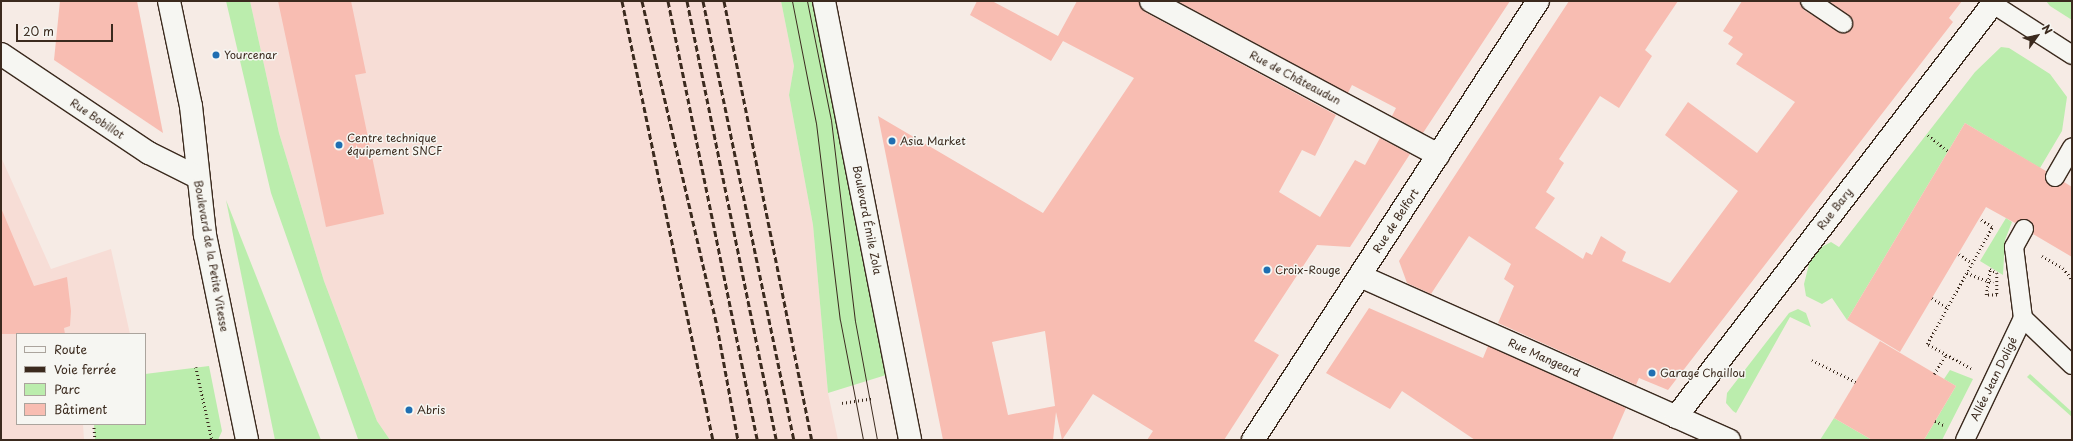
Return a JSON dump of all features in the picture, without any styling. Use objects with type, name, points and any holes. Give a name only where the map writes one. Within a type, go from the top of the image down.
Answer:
[{"type":"street","name":"Boulevard de la Petite Vitesse","points":[[169,1],[191,106],[197,177],[247,440]]},
{"type":"street","name":"Boulevard Émile Zola","points":[[824,1],[910,440]]},
{"type":"street","name":"Rue de Châteaudun","points":[[1151,1],[1438,155]]},
{"type":"street","name":"Rue de Belfort","points":[[1253,440],[1538,1]]},
{"type":"street","name":"Rue Bary","points":[[1676,417],[1994,3]]},
{"type":"street","name":"Rue Bobillot","points":[[1,54],[149,153],[197,177]]},
{"type":"street","name":"Rue Mangeard","points":[[1360,276],[1729,440]]},
{"type":"lane","points":[[1810,1],[1843,23]]},
{"type":"lane","points":[[1994,3],[2072,55]]},
{"type":"lane","points":[[2055,177],[2072,147]]},
{"type":"lane","points":[[2021,235],[2014,247],[2023,318],[2072,365]]},
{"type":"lane","name":"Allée Jean Doligé","points":[[1964,440],[2023,318]]},
{"type":"path","points":[[1979,219],[1992,227],[1927,344],[1993,381]]},
{"type":"path","points":[[2021,235],[2063,268],[2072,279]]},
{"type":"path","points":[[1959,254],[1972,262]]},
{"type":"path","points":[[1966,273],[1988,282]]},
{"type":"path","points":[[1932,298],[1948,308]]},
{"type":"path","points":[[1934,374],[1946,355]]},
{"type":"path","points":[[1812,360],[1856,382]]},
{"type":"path","points":[[196,367],[212,440]]},
{"type":"path","points":[[94,425],[95,440]]},
{"type":"shaded area","points":[[250,1],[781,1],[794,66],[789,95],[813,225],[828,393],[838,440],[390,440],[377,421],[324,281],[279,133]]},
{"type":"shaded area","points":[[1,157],[51,269],[111,249],[130,333],[16,333],[16,425],[83,425],[84,440],[1,440]]},
{"type":"green space","points":[[226,1],[250,1],[279,133],[324,281],[377,421],[390,440],[358,439],[271,193]]},
{"type":"green space","points":[[781,1],[815,1],[886,375],[828,393],[813,225],[789,95],[794,66]]},
{"type":"green space","points":[[2046,1],[2072,1],[2072,20],[2050,6]]},
{"type":"green space","points":[[2001,47],[2009,48],[2050,74],[2067,97],[2062,131],[2040,168],[1965,123],[1847,320],[1832,298],[1822,304],[1806,296],[1804,284],[1809,264],[1818,249],[1831,242],[1839,247],[1975,72]]},
{"type":"green space","points":[[226,200],[321,440],[275,440]]},
{"type":"green space","points":[[2006,218],[2012,222],[2005,240],[2003,275],[1980,261]]},
{"type":"green space","points":[[1798,309],[1806,313],[1811,327],[1790,317],[1736,413],[1726,403],[1727,393],[1789,313]]},
{"type":"green space","points":[[209,366],[222,431],[218,440],[95,440],[94,425],[146,425],[146,374]]},
{"type":"green space","points":[[1950,370],[1973,379],[1942,440],[1924,440],[1956,386],[1944,379]]},
{"type":"green space","points":[[2030,374],[2072,412],[2072,417],[2027,377]]},
{"type":"green space","points":[[1834,418],[1872,440],[1820,440]]},
{"type":"building","points":[[60,1],[137,1],[163,133],[54,60]]},
{"type":"building","name":"Centre technique équipement SNCF","points":[[278,1],[351,1],[366,73],[355,75],[384,214],[326,227]]},
{"type":"building","points":[[977,1],[992,1],[1058,36],[1077,1],[1139,1],[1145,12],[1336,115],[1315,156],[1302,150],[1279,192],[1320,217],[1355,160],[1365,165],[1380,138],[1410,154],[1350,247],[1317,245],[1254,341],[1279,355],[1224,440],[1147,440],[1153,431],[1093,394],[1062,440],[1056,412],[1053,440],[943,440],[878,116],[1043,213],[1134,78],[1063,41],[1051,61],[970,15]],"holes":[[[1045,331],[1055,406],[1008,415],[992,342]]]},
{"type":"building","points":[[1177,1],[1510,1],[1423,133],[1392,116],[1396,108],[1352,85],[1348,93]]},
{"type":"building","points":[[1569,1],[1678,1],[1645,50],[1652,56],[1619,108],[1600,96],[1559,159],[1564,163],[1546,192],[1555,198],[1535,228],[1583,259],[1586,252],[1592,255],[1601,236],[1626,252],[1622,261],[1670,283],[1738,191],[1665,135],[1688,102],[1757,153],[1795,102],[1736,64],[1743,54],[1728,44],[1733,37],[1723,31],[1742,1],[1800,1],[1804,10],[1843,33],[1851,29],[1853,19],[1829,1],[1962,1],[1949,18],[1953,22],[1668,390],[1639,378],[1636,385],[1498,323],[1514,286],[1504,279],[1511,264],[1469,236],[1431,294],[1407,283],[1399,261]]},
{"type":"building","points":[[1965,123],[2046,171],[2045,177],[2050,186],[2055,187],[2064,182],[2072,187],[2072,257],[2033,234],[2034,228],[2029,220],[2023,219],[2015,223],[1986,207],[1900,352],[1847,320]]},
{"type":"building","points":[[1,208],[34,286],[67,277],[71,311],[70,326],[64,328],[65,333],[1,334]]},
{"type":"building","points":[[1369,308],[1483,358],[1488,346],[1626,408],[1612,440],[1475,440],[1402,391],[1390,409],[1326,373]]},
{"type":"building","points":[[1880,341],[1956,386],[1924,440],[1872,440],[1834,418]]},
{"type":"tram line","points":[[792,1],[816,123],[840,320],[863,440]]},
{"type":"tram line","points":[[807,1],[831,120],[855,321],[877,440]]},
{"type":"railway","points":[[622,1],[713,440]]},
{"type":"railway","points":[[642,1],[717,326],[738,440]]},
{"type":"railway","points":[[668,1],[757,440]]},
{"type":"railway","points":[[687,1],[776,440]]},
{"type":"railway","points":[[703,1],[794,440]]},
{"type":"railway","points":[[724,1],[812,440]]},
{"type":"place","name":"Yourcenar","points":[[216,55]]},
{"type":"place","name":"Asia Market","points":[[892,141]]},
{"type":"place","name":"Centre technique équipement SNCF","points":[[339,145]]},
{"type":"place","name":"Croix-Rouge","points":[[1267,270]]},
{"type":"place","name":"Garage Chaillou","points":[[1652,373]]},
{"type":"place","name":"Abris","points":[[409,410]]}]
